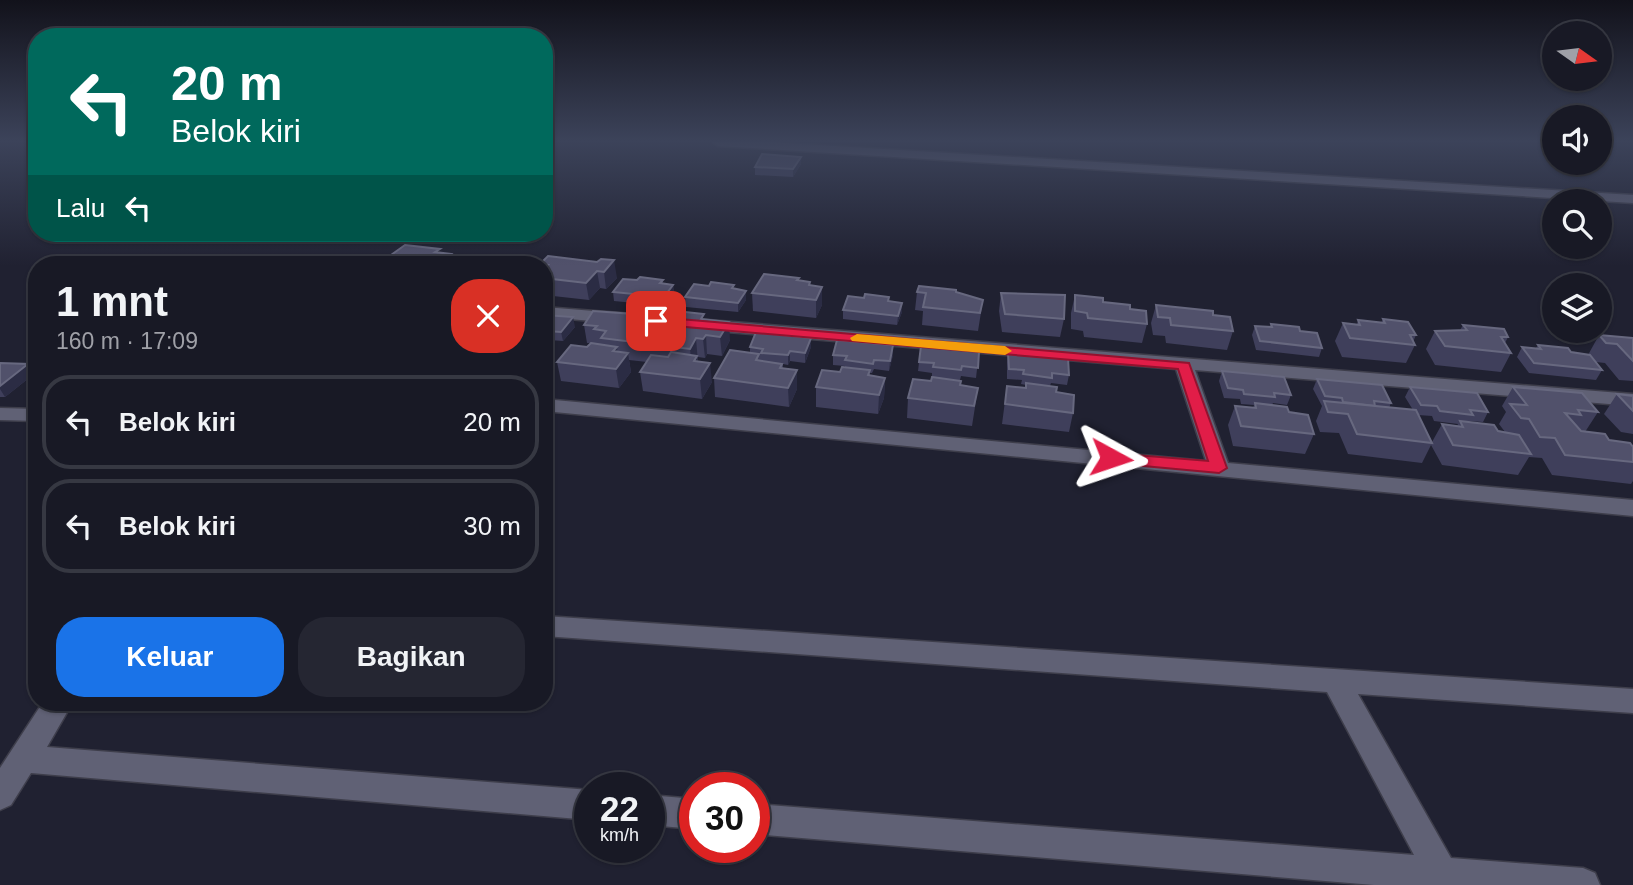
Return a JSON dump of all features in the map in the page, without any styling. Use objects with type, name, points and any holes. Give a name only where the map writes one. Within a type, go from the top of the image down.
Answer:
[{"type":"street","points":[[1381,183],[1633,199]]},
{"type":"street","points":[[553,313],[1184,366],[1633,400]]},
{"type":"street","points":[[1184,366],[1219,468]]},
{"type":"street","points":[[553,406],[1633,508]]},
{"type":"street","points":[[0,414],[28,415]]},
{"type":"street","points":[[553,627],[1633,701]]},
{"type":"street","points":[[1336,681],[1442,874]]},
{"type":"street","points":[[0,795],[54,711]]},
{"type":"street","points":[[23,759],[574,804]]},
{"type":"street","points":[[770,820],[1583,885]]},
{"type":"building","points":[[405,245],[440,249],[435,252],[451,254],[448,256],[391,255]]},
{"type":"building","points":[[553,257],[597,262],[601,259],[614,260],[604,272],[597,271],[586,283],[553,279]]},
{"type":"building","points":[[764,274],[799,278],[797,280],[810,282],[809,285],[822,287],[816,300],[752,293]]},
{"type":"building","points":[[640,277],[663,280],[660,283],[673,285],[664,297],[613,292],[623,279],[637,280]]},
{"type":"building","points":[[711,282],[734,285],[732,288],[746,291],[738,303],[685,297],[694,284],[709,286]]},
{"type":"building","points":[[919,286],[956,290],[983,300],[980,313],[923,307],[926,293],[917,292]]},
{"type":"building","points":[[1001,293],[1065,295],[1064,319],[1005,314]]},
{"type":"building","points":[[865,294],[889,297],[888,301],[902,303],[898,316],[843,310],[848,296],[864,298]]},
{"type":"building","points":[[1075,295],[1103,298],[1103,302],[1130,305],[1130,309],[1146,311],[1147,324],[1088,318],[1087,313],[1075,311]]},
{"type":"building","points":[[1156,305],[1213,311],[1213,315],[1230,317],[1233,331],[1171,325],[1170,318],[1158,317]]},
{"type":"building","points":[[667,310],[704,314],[701,319],[729,322],[720,337],[706,335],[703,339],[696,338],[690,349],[601,338],[606,331],[594,329],[597,326],[584,325],[593,311],[647,315],[644,320],[658,322]]},
{"type":"building","points":[[553,316],[573,317],[561,332],[553,331]]},
{"type":"building","points":[[1383,319],[1408,322],[1416,335],[1410,335],[1415,345],[1350,338],[1343,323],[1360,325],[1358,320],[1385,323]]},
{"type":"building","points":[[1271,324],[1299,327],[1300,331],[1317,333],[1322,348],[1260,341],[1255,326],[1272,327]]},
{"type":"building","points":[[1463,325],[1504,329],[1508,337],[1501,337],[1511,353],[1445,346],[1435,331],[1467,330]]},
{"type":"building","points":[[756,332],[811,338],[805,353],[761,353],[763,349],[750,347]]},
{"type":"building","points":[[1612,336],[1633,338],[1633,361],[1617,344],[1606,343],[1612,343]]},
{"type":"building","points":[[837,340],[893,345],[890,361],[874,360],[873,364],[845,360],[847,356],[833,355]]},
{"type":"building","points":[[591,343],[617,347],[613,351],[628,353],[616,369],[557,362],[571,345],[587,347]]},
{"type":"building","points":[[1538,345],[1568,348],[1571,352],[1590,355],[1602,370],[1534,363],[1522,347],[1541,349]]},
{"type":"building","points":[[921,346],[979,352],[978,368],[962,366],[961,370],[933,367],[934,363],[919,362]]},
{"type":"building","points":[[730,350],[759,354],[756,360],[782,364],[780,368],[797,370],[788,388],[714,378]]},
{"type":"building","points":[[671,352],[697,356],[694,361],[710,363],[700,379],[640,372],[651,355],[668,357]]},
{"type":"building","points":[[1008,353],[1068,358],[1069,375],[1052,373],[1052,378],[1009,369]]},
{"type":"building","points":[[0,363],[28,364],[0,386]]},
{"type":"building","points":[[842,367],[870,370],[868,375],[885,378],[879,395],[816,387],[822,370],[840,372]]},
{"type":"building","points":[[1222,371],[1284,377],[1291,395],[1274,393],[1275,397],[1244,394],[1243,390],[1228,388]]},
{"type":"building","points":[[932,377],[961,381],[960,385],[978,388],[974,406],[908,398],[913,379],[931,381]]},
{"type":"building","points":[[1317,379],[1382,385],[1391,403],[1374,401],[1375,406],[1343,402],[1342,398],[1325,396]]},
{"type":"building","points":[[1026,383],[1057,387],[1056,392],[1074,395],[1073,413],[1005,404],[1007,386],[1026,388]]},
{"type":"building","points":[[1410,387],[1477,393],[1488,412],[1470,410],[1473,415],[1440,411],[1437,406],[1421,405]]},
{"type":"building","points":[[1513,387],[1582,393],[1598,412],[1578,410],[1581,415],[1565,413],[1581,431],[1605,434],[1609,440],[1630,443],[1633,447],[1633,462],[1565,455],[1555,438],[1540,437],[1529,419],[1521,418],[1510,404],[1527,405]]},
{"type":"building","points":[[1617,394],[1633,396],[1633,411]]},
{"type":"building","points":[[1324,401],[1416,410],[1432,443],[1357,434],[1348,414],[1328,412]]},
{"type":"building","points":[[1255,403],[1287,407],[1289,412],[1308,415],[1314,434],[1241,426],[1235,406],[1256,408]]},
{"type":"building","points":[[1460,421],[1494,425],[1498,431],[1519,435],[1531,454],[1453,445],[1442,424],[1463,427]]},
{"type":"slow traffic","points":[[857,338],[1005,351]]},
{"type":"route","points":[[656,321],[1184,366],[1219,468],[1111,458]]}]
